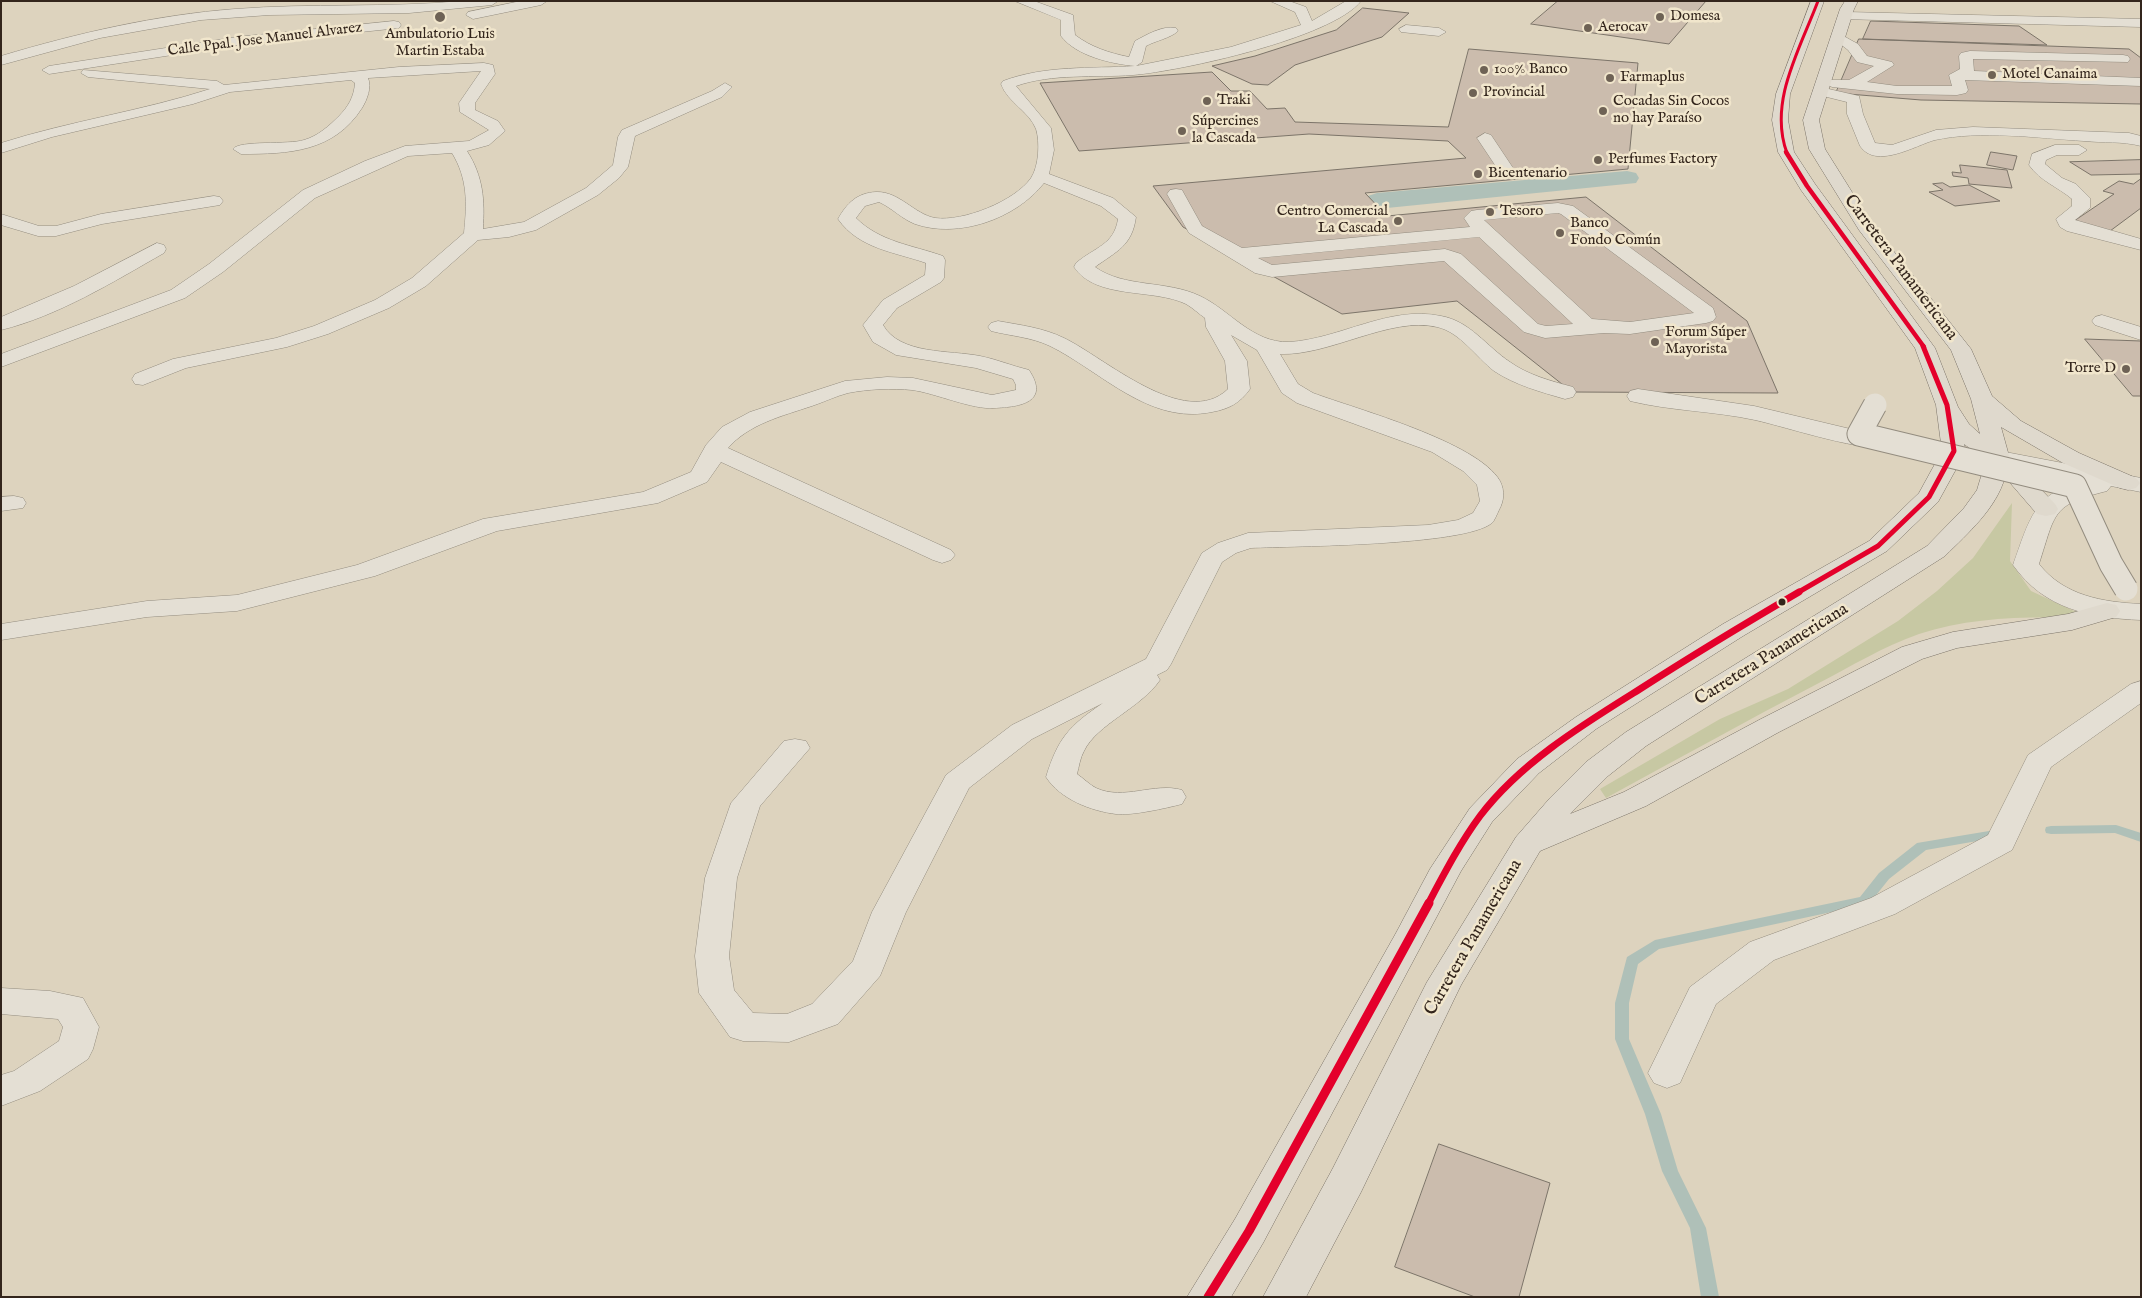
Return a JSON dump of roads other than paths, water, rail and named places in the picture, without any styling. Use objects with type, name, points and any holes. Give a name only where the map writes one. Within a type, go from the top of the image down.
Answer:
[{"type":"main road","name":"Carretera Panamericana","points":[[1284,1297],[1347,1180],[1445,982],[1527,845],[1561,805],[1597,769],[1636,739],[1936,551],[1973,513],[1989,490],[1998,458],[1982,398],[1961,349],[1866,226],[1817,149],[1811,120],[1838,37],[1852,16],[1852,1]]},
{"type":"main road","name":"Carretera Panamericana","points":[[1816,2],[1783,94],[1780,120],[1786,152],[1808,186],[1925,348],[1947,405],[1954,451]]},
{"type":"main road","points":[[1982,398],[2013,426],[2071,458],[2134,484]]},
{"type":"main road","points":[[1947,405],[1958,425],[1971,441],[1998,458],[2046,509]]},
{"type":"main road","points":[[1208,1297],[1249,1231],[1414,933],[1446,869],[1481,815],[1528,766],[1586,723],[1733,630],[1878,546],[1929,497],[1954,451]]},
{"type":"main road","points":[[1527,845],[1635,799],[1769,726],[1912,653],[1953,640],[2072,622],[2107,611]]},
{"type":"street","points":[[230,7],[128,23],[118,21],[230,7],[425,8],[492,1]]},
{"type":"street","name":"Calle Ppal. Jose Manuel Alvarez","points":[[38,69],[294,34],[415,23],[459,17],[540,1]]},
{"type":"street","points":[[1021,1],[1068,18],[1068,36],[1092,52],[1135,62],[1165,66]]},
{"type":"street","points":[[1276,1],[1301,10],[1306,23],[1314,25]]},
{"type":"street","points":[[1,632],[147,609],[237,603],[366,571],[492,524],[649,498],[699,477],[709,463],[714,450],[730,432],[758,417],[845,387],[887,383],[913,384],[992,402],[1012,399],[1026,393],[1026,385],[1021,375],[979,362],[903,351],[880,338],[873,325],[890,304],[934,278],[936,260],[916,252],[878,244],[859,233],[847,219],[853,206],[860,200],[881,197],[922,220],[943,224],[970,222],[1000,211],[1027,191],[1040,176],[1046,147],[1045,131],[1026,107],[1009,90],[1008,84],[1033,76],[1130,71],[1165,66],[1274,39],[1314,25],[1355,1]]},
{"type":"street","points":[[1916,5],[1930,18]]},
{"type":"street","points":[[1,63],[104,32],[230,7]]},
{"type":"street","points":[[1852,16],[2141,24]]},
{"type":"street","points":[[1852,16],[1902,24],[1981,23]]},
{"type":"street","points":[[1406,29],[1439,32]]},
{"type":"street","points":[[1135,62],[1135,54],[1140,44],[1154,36],[1171,31]]},
{"type":"street","points":[[1838,37],[1852,47],[1862,59],[1887,64],[1851,85]]},
{"type":"street","points":[[1956,76],[1967,71],[1966,56],[1970,55],[2123,59]]},
{"type":"street","points":[[1,63],[38,69],[222,85],[228,88]]},
{"type":"street","points":[[1,148],[48,133],[188,101],[228,88],[474,66],[488,68],[488,74],[467,103],[468,112],[492,124],[496,130],[490,139],[473,146],[404,151],[362,169],[309,194],[222,263],[178,294],[1,360]]},
{"type":"street","points":[[241,148],[283,149],[320,141],[334,131],[346,118],[363,93],[362,81],[354,76]]},
{"type":"street","points":[[1822,87],[1851,85],[1897,90],[1958,91],[1961,90],[1956,76]]},
{"type":"street","points":[[1956,76],[2141,82]]},
{"type":"street","points":[[143,379],[180,364],[280,343],[321,330],[382,304],[419,282],[473,235],[505,233],[530,226],[607,182],[622,165],[624,142],[628,133],[717,94],[725,87]]},
{"type":"street","points":[[1822,87],[1854,99],[1855,114],[1868,146],[1880,151],[1893,151],[1936,135],[1975,133],[2058,135],[2141,142]]},
{"type":"street","points":[[1485,138],[1505,168]]},
{"type":"street","points":[[457,148],[469,167],[476,193],[473,235]]},
{"type":"street","points":[[2141,148],[2054,150],[2038,156],[2037,165],[2056,182],[2070,188],[2081,198],[2081,208],[2064,219],[2066,223],[2073,227],[2141,245]]},
{"type":"street","points":[[1040,176],[1107,202],[1127,217],[1124,233],[1117,242],[1092,258],[1083,267],[1102,280],[1158,290],[1193,300],[1266,347],[1290,388],[1305,398],[1440,447],[1471,466],[1489,483],[1492,501],[1483,518],[1464,526],[1428,532],[1248,542],[1227,548],[1211,558],[1191,601],[1157,664],[1136,693],[1101,717],[1070,748],[1061,777],[1085,795],[1116,804],[1171,797]]},
{"type":"street","points":[[1176,194],[1195,229],[1262,269],[1272,271],[1502,249]]},
{"type":"street","points":[[1,219],[38,231],[56,231],[101,219],[214,201]]},
{"type":"street","points":[[1445,255],[1454,258],[1532,328],[1545,332],[1601,328],[1617,329],[1706,317],[1706,312],[1567,210],[1558,208],[1477,215],[1473,218],[1482,231],[1585,324],[1601,328]]},
{"type":"street","points":[[1239,254],[1482,231]]},
{"type":"street","points":[[1,324],[51,306],[102,281],[157,249]]},
{"type":"street","points":[[998,327],[1035,333],[1082,356],[1121,383],[1158,401],[1178,408],[1195,408],[1215,406],[1232,399],[1239,389],[1236,361],[1216,327],[1216,316]]},
{"type":"street","points":[[1266,347],[1297,347],[1381,326],[1430,320],[1446,322],[1469,337],[1496,362],[1519,376],[1565,392]]},
{"type":"street","points":[[2102,320],[2141,334]]},
{"type":"street","points":[[1638,396],[1754,413],[1863,439],[1998,458],[2134,484]]},
{"type":"street","points":[[1875,405],[1859,434],[2075,486],[2111,564],[2126,589]]},
{"type":"street","points":[[714,450],[942,555]]},
{"type":"street","points":[[2134,484],[2072,491],[2055,498],[2046,509],[2026,565],[2043,585],[2074,601],[2107,611],[2141,612]]},
{"type":"street","points":[[795,748],[746,803],[721,878],[712,956],[718,993],[743,1027],[789,1028],[825,1014],[868,967],[888,912],[957,782],[1022,732],[1157,664]]},
{"type":"street","points":[[1666,1073],[1702,996],[1762,951],[1883,906],[2001,842],[2039,762],[2141,690]]},
{"type":"street","points":[[1,1001],[50,1004],[70,1008],[81,1027],[75,1049],[27,1081],[1,1091]]},
{"type":"waterway","points":[[1377,201],[1627,178]]},
{"type":"waterway","points":[[2051,830],[2116,829],[2141,838]]},
{"type":"waterway","points":[[1710,1297],[1698,1228],[1670,1171],[1653,1114],[1622,1039],[1622,1003],[1632,961],[1655,945],[1864,901],[1884,876],[1922,846],[1995,834]]},
{"type":"place","name":"Ambulatorio Luis Martin Estaba","points":[[440,17]]},
{"type":"place","name":"Domesa","points":[[1660,17]]},
{"type":"place","name":"Aerocav","points":[[1588,28]]},
{"type":"place","name":"100% Banco","points":[[1484,70]]},
{"type":"place","name":"Motel Canaima","points":[[1992,75]]},
{"type":"place","name":"Farmaplus","points":[[1610,78]]},
{"type":"place","name":"Provincial","points":[[1473,93]]},
{"type":"place","name":"Traki","points":[[1207,101]]},
{"type":"place","name":"Cocadas Sin Cocos no hay Paraíso","points":[[1603,111]]},
{"type":"place","name":"Súpercines la Cascada","points":[[1182,131]]},
{"type":"place","name":"Perfumes Factory","points":[[1598,160]]},
{"type":"place","name":"Bicentenario","points":[[1478,174]]},
{"type":"place","name":"Tesoro","points":[[1490,212]]},
{"type":"place","name":"Centro Comercial La Cascada","points":[[1398,221]]},
{"type":"place","name":"Banco Fondo Común","points":[[1560,233]]},
{"type":"place","name":"Forum Súper Mayorista","points":[[1655,342]]},
{"type":"place","name":"Torre D","points":[[2126,369]]}]
